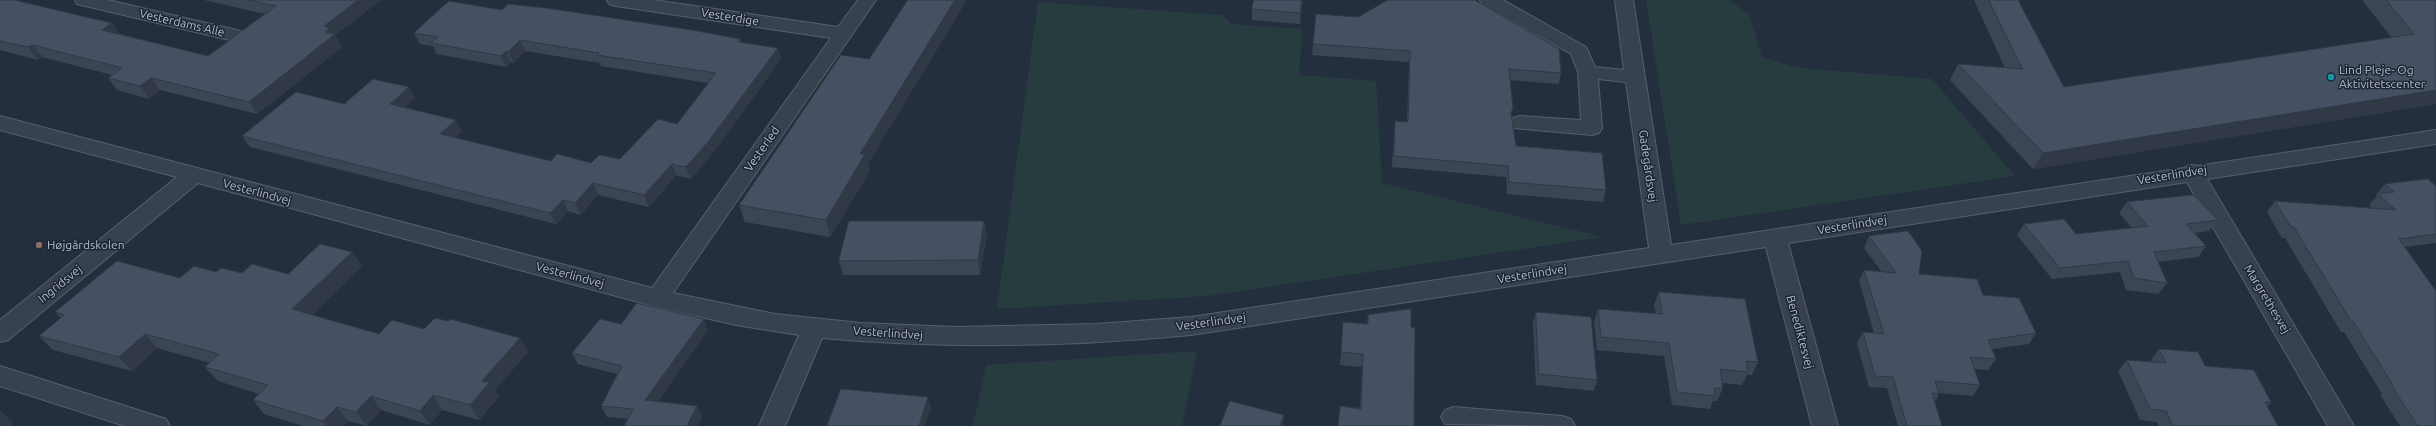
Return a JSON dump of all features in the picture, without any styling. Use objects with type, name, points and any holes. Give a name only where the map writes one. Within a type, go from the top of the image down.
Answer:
[{"type":"street","name":"Vesterdams Alle","points":[[84,0],[234,35]]},
{"type":"street","name":"Vesterdige","points":[[616,0],[844,34]]},
{"type":"street","name":"Vesterled","points":[[657,298],[867,0]]},
{"type":"street","points":[[1489,0],[1579,51],[1588,72],[1592,128],[1520,123]]},
{"type":"street","name":"Gadegårdsvej","points":[[1624,0],[1661,255]]},
{"type":"street","points":[[1588,72],[1635,77]]},
{"type":"street","name":"Vesterlindvej","points":[[0,123],[657,298],[738,316],[814,328],[952,337],[1110,334],[1191,326],[1775,238],[2192,172],[2436,137]]},
{"type":"street","name":"Margrethesvej","points":[[2192,172],[2341,426]]},
{"type":"street","name":"Ingridsvej","points":[[0,332],[194,175]]},
{"type":"street","name":"Benediktesvej","points":[[1775,238],[1825,426]]},
{"type":"street","points":[[772,426],[814,328]]},
{"type":"street","points":[[0,376],[157,426]]},
{"type":"street","points":[[1454,417],[1562,426]]},
{"type":"green space","points":[[1646,0],[1728,0],[1749,14],[1762,57],[1799,68],[1932,79],[2015,176],[1681,225]]},
{"type":"green space","points":[[1038,2],[1222,15],[1231,24],[1302,29],[1299,75],[1376,81],[1382,183],[1603,237],[1207,296],[997,309]]},
{"type":"green space","points":[[1197,351],[1182,426],[973,426],[986,365]]},
{"type":"building","points":[[0,0],[14,0],[112,23],[102,30],[208,56],[276,6],[249,0],[358,0],[324,26],[330,28],[325,32],[335,34],[249,102],[151,78],[140,86],[108,78],[122,68],[33,45],[28,47],[0,41]]},
{"type":"building","points":[[908,0],[955,0],[860,154],[865,154],[826,220],[739,205],[841,55],[869,59]]},
{"type":"building","points":[[1254,0],[1302,0],[1300,13],[1252,9]]},
{"type":"building","points":[[1388,0],[1475,0],[1559,49],[1561,73],[1509,69],[1513,108],[1511,113],[1516,146],[1602,153],[1606,190],[1509,182],[1508,166],[1394,156],[1395,121],[1408,122],[1410,51],[1313,44],[1316,14],[1358,17]]},
{"type":"building","name":"Lind Pleje- Og Aktivitetscenter","points":[[1989,0],[2018,0],[2064,87],[2414,34],[2386,0],[2436,0],[2436,90],[2043,153],[1958,64],[2022,69]]},
{"type":"building","points":[[449,1],[502,10],[508,4],[546,8],[692,30],[740,39],[738,42],[778,48],[708,142],[686,167],[672,164],[644,195],[593,183],[575,203],[563,200],[550,213],[242,136],[296,92],[344,104],[373,79],[409,87],[390,104],[456,120],[440,134],[551,161],[557,154],[591,163],[599,155],[620,159],[658,119],[677,124],[716,73],[597,55],[599,53],[520,40],[508,52],[506,51],[501,56],[431,43],[438,37],[414,33]]},
{"type":"building","points":[[2428,179],[2436,186],[2436,234],[2399,239],[2436,291],[2436,426],[2418,426],[2391,385],[2393,385],[2353,321],[2351,321],[2294,227],[2291,227],[2275,201],[2396,210],[2378,194],[2394,192],[2385,184]]},
{"type":"building","points":[[2194,195],[2218,220],[2186,224],[2206,246],[2154,252],[2167,283],[2134,278],[2128,261],[2060,268],[2024,224],[2064,219],[2076,234],[2148,226],[2127,202]]},
{"type":"building","points":[[849,221],[984,221],[978,260],[839,261]]},
{"type":"building","points":[[1908,231],[1922,251],[1919,274],[1977,279],[1983,295],[2019,298],[2036,333],[1988,340],[1996,359],[1970,357],[1980,385],[1935,381],[1939,394],[1932,393],[1942,426],[1907,426],[1893,377],[1875,376],[1863,332],[1884,334],[1864,270],[1896,273],[1869,236]]},
{"type":"building","points":[[320,244],[352,252],[292,309],[379,334],[392,320],[424,329],[435,318],[448,321],[450,319],[520,338],[482,381],[490,382],[470,405],[433,395],[420,411],[371,396],[356,412],[337,407],[323,421],[253,400],[268,385],[205,367],[219,354],[145,334],[119,357],[39,336],[64,315],[55,312],[117,261],[180,278],[194,266],[216,272],[221,268],[242,273],[252,264],[288,274]]},
{"type":"building","points":[[1659,292],[1745,299],[1758,362],[1746,361],[1748,372],[1720,369],[1723,388],[1714,388],[1715,396],[1677,392],[1669,343],[1601,337],[1598,309],[1662,314]]},
{"type":"building","points":[[637,303],[704,319],[645,400],[697,406],[687,426],[624,426],[633,409],[601,406],[622,366],[572,353],[600,319],[621,324]]},
{"type":"building","points":[[1411,309],[1411,327],[1415,328],[1414,426],[1338,426],[1340,406],[1361,409],[1363,354],[1341,352],[1343,322],[1368,324],[1368,315]]},
{"type":"building","points":[[1536,312],[1591,317],[1597,380],[1539,374]]},
{"type":"building","points":[[2159,349],[2198,352],[2205,366],[2254,370],[2271,402],[2265,402],[2278,426],[2173,426],[2166,411],[2150,409],[2127,360],[2166,363]]},
{"type":"building","points":[[841,389],[928,397],[919,426],[827,426]]},
{"type":"building","points":[[1230,401],[1284,415],[1280,426],[1220,426]]},
{"type":"place","name":"Lind Pleje- Og Aktivitetscenter","points":[[2331,77]]},
{"type":"place","name":"Højgårdskolen","points":[[39,245]]}]
